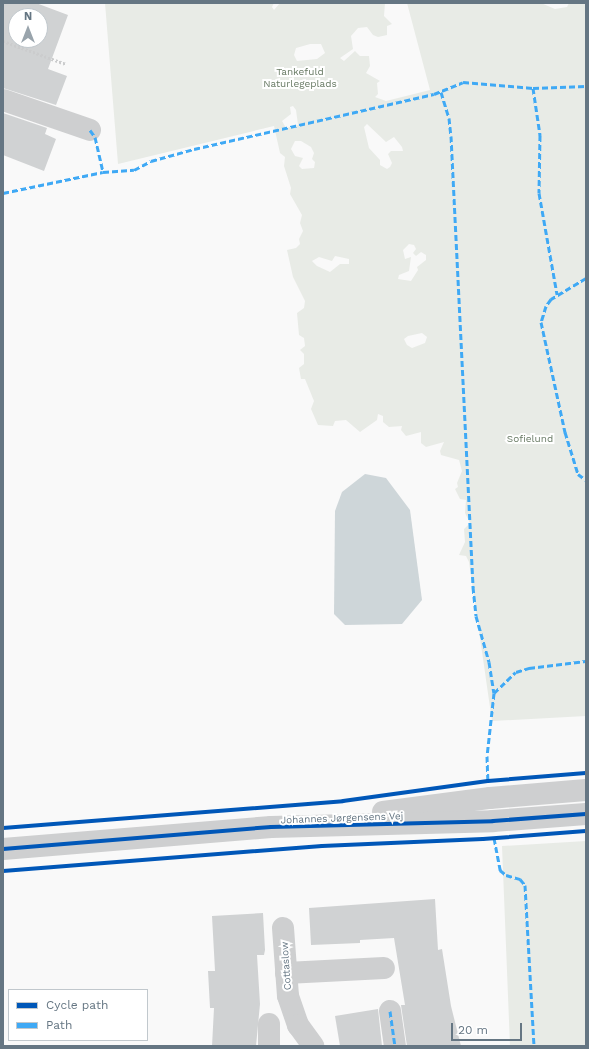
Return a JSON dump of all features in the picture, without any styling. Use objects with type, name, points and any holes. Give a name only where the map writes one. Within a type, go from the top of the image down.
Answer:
[{"type":"street","points":[[3,100],[90,130]]},
{"type":"street","name":"Johannes Jørgensens Vej","points":[[3,849],[271,827],[490,798],[586,790]]},
{"type":"street","name":"Johannes Jørgensens Vej","points":[[271,827],[493,822],[586,814]]},
{"type":"street","name":"Cottaslow","points":[[283,928],[288,996],[298,1025],[313,1046]]},
{"type":"street","points":[[286,973],[384,968]]},
{"type":"street","points":[[390,1011],[395,1046]]},
{"type":"street","points":[[269,1046],[270,1024]]},
{"type":"path","points":[[3,41],[66,64]]},
{"type":"green space","points":[[105,3],[274,3],[272,7],[274,10],[280,3],[385,3],[384,16],[392,24],[387,26],[387,35],[378,37],[373,35],[367,27],[358,28],[351,36],[353,49],[340,58],[344,61],[355,51],[360,56],[369,56],[370,66],[366,73],[380,81],[377,83],[378,94],[375,97],[386,101],[430,90],[407,3],[541,3],[555,9],[567,7],[569,3],[586,3],[586,716],[492,721],[469,562],[466,556],[459,555],[465,542],[464,529],[470,523],[465,513],[466,500],[460,499],[455,489],[458,487],[457,483],[462,471],[459,460],[441,455],[440,451],[444,442],[426,447],[421,443],[421,432],[406,436],[401,430],[402,426],[389,427],[383,422],[383,416],[378,414],[377,420],[360,432],[346,420],[335,421],[333,426],[318,425],[311,409],[314,401],[305,379],[301,379],[299,368],[304,364],[304,354],[300,350],[305,346],[304,338],[299,335],[297,313],[304,308],[305,301],[293,277],[287,250],[296,248],[300,244],[299,239],[303,231],[300,223],[302,215],[290,194],[291,188],[284,166],[285,157],[280,153],[274,126],[118,164]],"holes":[[[310,44],[321,44],[325,53],[317,59],[297,61],[294,55],[296,48]],[[293,106],[296,110],[298,125],[286,128],[282,121],[291,114],[290,107]],[[367,124],[386,142],[394,137],[402,147],[403,151],[391,151],[388,154],[392,163],[387,169],[380,165],[380,160],[369,148],[364,127]],[[295,141],[301,141],[311,147],[314,153],[312,159],[315,162],[314,168],[302,169],[299,166],[303,158],[295,156],[291,149]],[[409,244],[414,245],[416,249],[413,253],[416,256],[421,252],[426,255],[426,260],[417,267],[418,270],[411,281],[398,279],[399,275],[409,271],[411,257],[405,259],[403,250]],[[335,256],[349,259],[349,264],[340,264],[330,272],[317,266],[312,261],[319,257],[332,261]],[[422,333],[427,337],[425,343],[412,348],[407,345],[404,339],[408,336]]]},
{"type":"green space","points":[[586,841],[586,1046],[510,1046],[502,846]]},
{"type":"shaded area","points":[[365,474],[386,478],[410,510],[422,600],[402,624],[345,625],[334,614],[335,511],[342,492]]},
{"type":"building","points":[[3,3],[36,3],[68,15],[48,69],[67,76],[56,105],[3,88]]},
{"type":"building","points":[[3,113],[47,128],[45,134],[56,139],[44,171],[3,155]]},
{"type":"building","points":[[435,899],[438,950],[442,949],[451,1006],[461,1046],[407,1046],[401,1005],[405,1005],[394,938],[360,940],[360,943],[311,945],[309,908]]},
{"type":"building","points":[[263,913],[265,950],[264,955],[257,955],[260,1004],[256,1046],[212,1046],[214,1008],[210,1008],[208,971],[215,971],[212,916]]},
{"type":"building","points":[[378,1009],[382,1046],[340,1046],[335,1016]]},
{"type":"marked path","points":[[3,193],[103,172],[134,170],[151,161],[194,149],[434,94],[463,82],[533,88],[586,86]]},
{"type":"marked path","points":[[533,88],[540,135],[539,193],[557,294]]},
{"type":"marked path","points":[[441,92],[449,118],[451,136],[473,587],[476,616],[489,662],[494,693],[487,756],[488,781]]},
{"type":"marked path","points":[[90,130],[95,137],[103,172]]},
{"type":"marked path","points":[[586,278],[551,299],[546,306],[541,322],[565,432],[578,474],[586,480]]},
{"type":"marked path","points":[[494,693],[516,672],[529,668],[586,661]]},
{"type":"marked path","points":[[494,838],[500,870],[506,875],[520,879],[525,885],[534,1046]]},
{"type":"marked path","points":[[390,1011],[395,1046]]},
{"type":"cycle path","points":[[3,828],[343,801],[488,781],[586,773]]},
{"type":"cycle path","points":[[3,849],[271,827],[493,821],[586,814]]},
{"type":"cycle path","points":[[3,871],[322,846],[483,839],[586,831]]},
{"type":"park label","name":"Tankefuld Naturlegeplads","points":[[300,76]]},
{"type":"park label","name":"Sofielund","points":[[530,439]]}]
